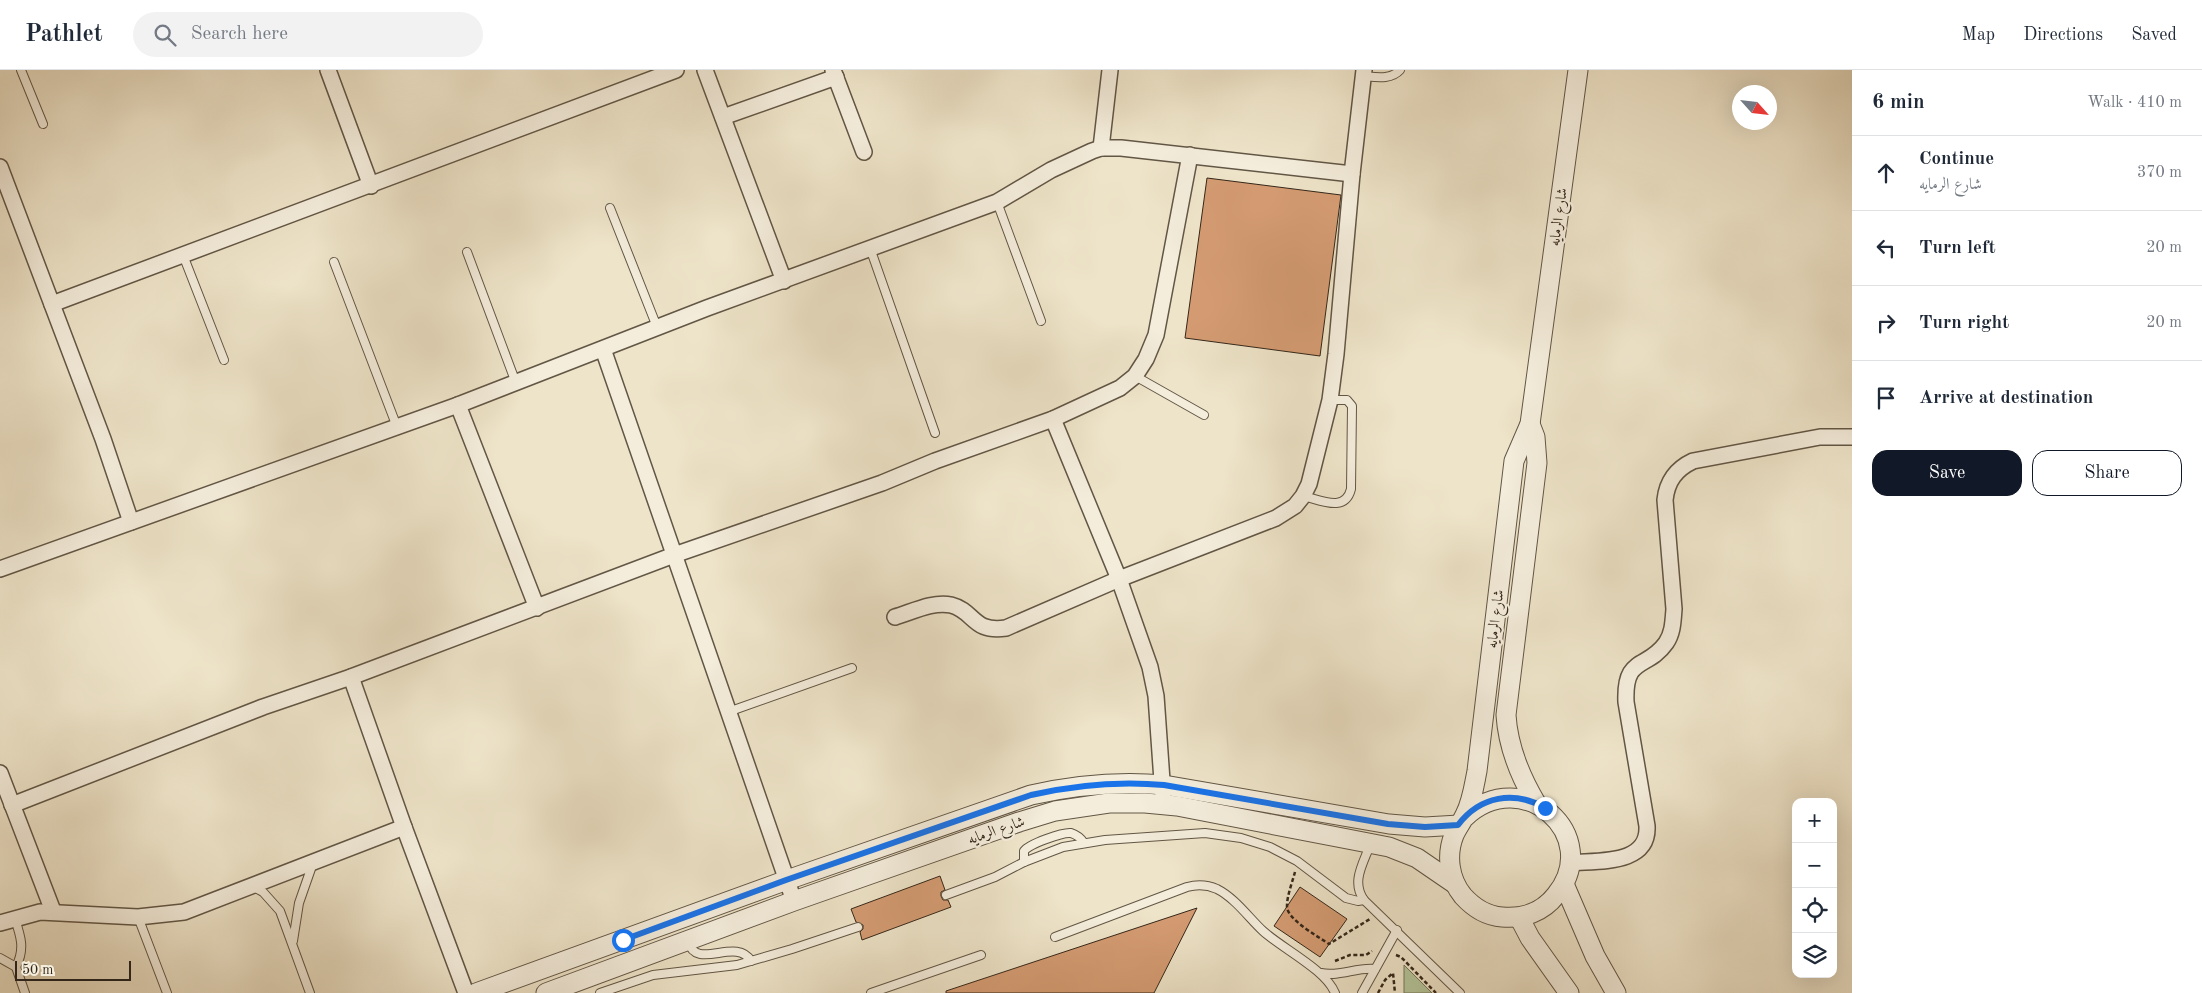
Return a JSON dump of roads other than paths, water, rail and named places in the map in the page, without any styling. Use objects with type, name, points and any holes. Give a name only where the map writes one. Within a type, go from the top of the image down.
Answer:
[{"type":"street","points":[[328,70],[371,186]]},
{"type":"street","points":[[52,304],[371,186],[676,70]]},
{"type":"street","points":[[705,70],[784,281]]},
{"type":"street","points":[[1100,148],[1110,70]]},
{"type":"street","name":"شارع الرمايه","points":[[476,993],[786,880],[1031,795],[1088,785],[1126,783],[1164,785],[1388,824],[1425,827],[1462,821],[1474,787],[1514,461],[1530,424],[1578,70]]},
{"type":"street","points":[[723,117],[834,73],[864,152]]},
{"type":"street","points":[[894,617],[943,604],[953,606],[981,626],[993,630],[1006,628],[1119,579],[1276,518],[1295,506],[1303,496],[1311,476],[1330,400],[1364,73]]},
{"type":"street","points":[[0,569],[458,405],[657,327],[997,202],[1051,170],[1100,148],[1121,148],[1190,155],[1352,174]]},
{"type":"street","points":[[12,805],[263,707],[351,677],[674,555],[882,483],[935,461],[1053,419],[1120,388],[1135,376],[1146,359],[1156,335],[1190,155]]},
{"type":"street","points":[[0,167],[103,439],[131,522]]},
{"type":"street","points":[[603,349],[794,900]]},
{"type":"street","points":[[458,405],[537,608]]},
{"type":"street","points":[[1053,419],[1119,579],[1150,667],[1156,696],[1164,785],[1162,804]]},
{"type":"street","name":"شارع الرمايه","points":[[1530,424],[1536,437],[1537,463],[1506,715],[1507,732],[1519,770],[1536,803]]},
{"type":"street","points":[[1569,863],[1628,856],[1639,849],[1646,839],[1646,826],[1625,688],[1630,674],[1639,662],[1654,655],[1666,642],[1673,626],[1674,609],[1665,500],[1672,477],[1684,465],[1693,461],[1820,437],[1852,438]]},
{"type":"street","points":[[351,677],[466,993]]},
{"type":"street","points":[[0,773],[53,911]]},
{"type":"street","points":[[1515,797],[1536,803],[1545,808],[1560,823],[1568,842],[1569,863],[1564,884],[1552,900],[1528,915],[1500,917],[1482,911],[1466,900],[1455,884],[1452,874],[1449,854],[1451,844],[1462,821],[1473,809],[1493,799],[1515,797]]},
{"type":"street","name":"شارع الرمايه","points":[[546,993],[794,900],[1055,811],[1109,803],[1162,804],[1370,843],[1417,858],[1455,884]]},
{"type":"street","points":[[0,923],[40,912],[53,911],[138,917],[184,912],[404,827]]},
{"type":"street","points":[[1564,884],[1595,956],[1616,993]]},
{"type":"street","points":[[1519,917],[1530,938],[1569,993]]},
{"type":"lane","points":[[21,70],[43,124]]},
{"type":"lane","points":[[1364,73],[1387,77],[1396,75],[1400,70]]},
{"type":"lane","points":[[997,202],[1040,321]]},
{"type":"lane","points":[[610,208],[657,327]]},
{"type":"lane","points":[[870,248],[935,433]]},
{"type":"lane","points":[[467,252],[516,383]]},
{"type":"lane","points":[[183,255],[224,360]]},
{"type":"lane","points":[[334,262],[397,427]]},
{"type":"lane","points":[[1135,376],[1204,416]]},
{"type":"lane","points":[[1303,496],[1339,503],[1349,497],[1351,488],[1352,406],[1347,400],[1330,400]]},
{"type":"lane","points":[[728,712],[852,668]]},
{"type":"lane","points":[[1024,862],[1024,851],[1030,845],[1068,833],[1078,836],[1084,843]]},
{"type":"lane","points":[[946,894],[995,877],[1024,862],[1064,847],[1084,843],[1188,834],[1223,835],[1256,842],[1297,861],[1346,898],[1358,901],[1364,900]]},
{"type":"lane","points":[[1370,843],[1357,881],[1358,891],[1364,900],[1460,993]]},
{"type":"lane","points":[[293,946],[298,903],[313,862]]},
{"type":"lane","points":[[1055,937],[1187,887],[1204,885],[1225,894],[1274,940],[1322,973],[1335,993]]},
{"type":"lane","points":[[252,886],[263,892],[280,911],[310,993]]},
{"type":"lane","points":[[138,917],[167,993]]},
{"type":"lane","points":[[15,918],[22,942],[22,951],[16,967],[25,993]]},
{"type":"lane","points":[[600,993],[653,975],[737,965],[858,927]]},
{"type":"lane","points":[[1362,993],[1397,930]]},
{"type":"lane","points":[[688,941],[691,948],[700,955],[738,951],[746,955],[751,961]]},
{"type":"lane","points":[[871,993],[981,955]]},
{"type":"lane","points":[[0,958],[16,967]]},
{"type":"lane","points":[[1322,973],[1336,975],[1363,969],[1375,969]]}]
